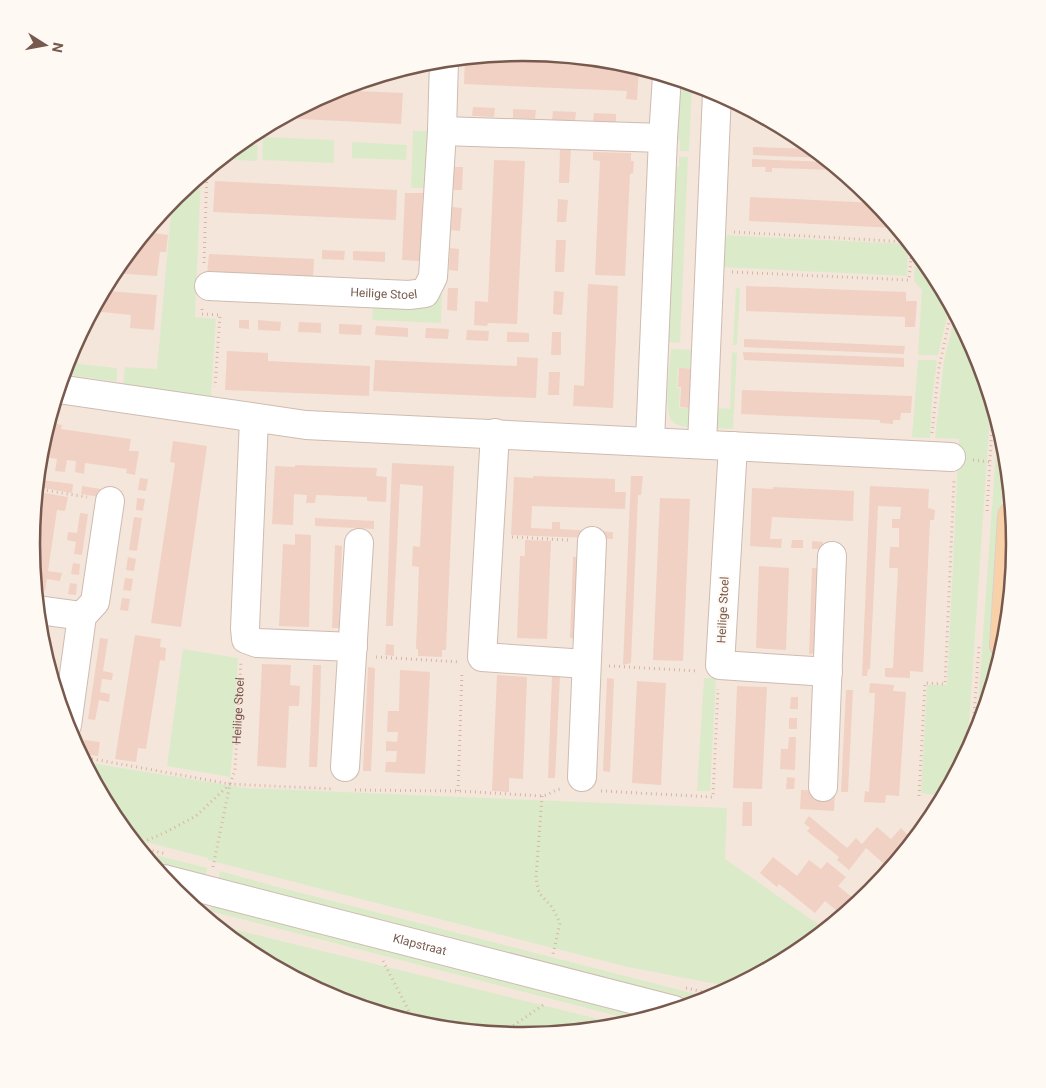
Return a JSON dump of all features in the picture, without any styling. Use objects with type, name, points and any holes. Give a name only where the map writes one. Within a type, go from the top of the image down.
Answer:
[{"type":"street","name":"Heilige Stoel","points":[[209,286],[409,295],[425,293],[433,277],[444,68]]},
{"type":"street","points":[[650,441],[667,83]]},
{"type":"street","points":[[702,444],[717,102]]},
{"type":"street","points":[[442,131],[663,138]]},
{"type":"street","points":[[65,391],[306,425],[650,441],[946,458]]},
{"type":"street","points":[[254,419],[244,628],[246,639],[257,643],[353,652]]},
{"type":"street","points":[[495,434],[482,657],[586,664]]},
{"type":"street","name":"Heilige Stoel","points":[[719,669],[733,446]]},
{"type":"street","points":[[69,706],[82,616],[95,602],[110,501]]},
{"type":"street","points":[[582,786],[592,541]]},
{"type":"street","points":[[344,782],[359,543]]},
{"type":"street","points":[[823,787],[832,556]]},
{"type":"street","points":[[45,611],[82,616]]},
{"type":"street","points":[[719,669],[828,672]]},
{"type":"street","name":"Klapstraat","points":[[177,881],[661,1007]]},
{"type":"path","points":[[711,231],[899,241]]},
{"type":"path","points":[[709,271],[909,280],[911,259]]},
{"type":"path","points":[[919,796],[925,683],[945,684],[946,458],[939,366],[950,318]]},
{"type":"path","points":[[43,490],[110,501]]},
{"type":"path","points":[[489,536],[592,541]]},
{"type":"path","name":"Heilige Stoel","points":[[211,890],[214,878],[212,873],[230,784],[235,770],[242,649],[246,639]]},
{"type":"path","points":[[353,652],[462,662],[458,791]]},
{"type":"path","points":[[90,759],[230,784],[344,782],[542,796],[550,795],[558,789],[582,786],[713,797],[719,669],[586,664]]},
{"type":"path","points":[[142,841],[166,832],[196,816],[230,784]]},
{"type":"path","points":[[542,796],[536,878],[539,893],[552,907],[560,923],[553,954]]},
{"type":"path","points":[[382,960],[410,1014]]},
{"type":"path","points":[[512,1027],[547,1002]]},
{"type":"shaded area","points":[[491,62],[555,62],[617,70],[648,77],[708,98],[737,111],[791,142],[817,161],[865,202],[906,250],[925,276],[956,330],[969,359],[990,419],[1002,481],[1005,512],[1005,576],[997,638],[990,669],[969,729],[956,758],[925,812],[906,838],[865,886],[817,927],[791,946],[737,977],[708,990],[648,1011],[586,1023],[555,1026],[491,1026],[429,1018],[398,1011],[338,990],[309,977],[255,946],[229,927],[181,886],[140,838],[121,812],[90,758],[77,729],[56,669],[44,607],[41,576],[41,512],[49,450],[56,419],[77,359],[90,330],[121,276],[140,250],[181,202],[229,161],[255,142],[309,111],[338,98],[398,77],[460,65]]},
{"type":"green space","points":[[676,86],[692,92],[689,151],[680,151],[680,140],[674,140]]},
{"type":"green space","points":[[413,131],[432,131],[430,188],[411,188]]},
{"type":"green space","points":[[263,137],[334,140],[334,163],[262,160]]},
{"type":"green space","points":[[352,142],[407,145],[406,160],[352,158]]},
{"type":"green space","points":[[251,145],[258,145],[257,161],[231,160]]},
{"type":"green space","points":[[679,157],[688,157],[680,343],[664,342],[672,167],[679,167]]},
{"type":"green space","points":[[201,185],[195,317],[216,319],[211,397],[123,385],[125,367],[157,369],[171,214]]},
{"type":"green space","points":[[721,235],[901,244],[908,252],[907,276],[720,267]]},
{"type":"green space","points":[[915,262],[948,315],[938,355],[918,355],[922,290],[914,281]]},
{"type":"green space","points":[[736,288],[740,288],[737,345],[733,345]]},
{"type":"green space","points":[[442,294],[441,323],[372,320],[373,302],[429,304],[435,302]]},
{"type":"green space","points":[[953,324],[969,359],[990,418],[968,730],[956,758],[935,795],[921,793],[927,685],[947,685],[959,439],[935,438],[944,361]]},
{"type":"green space","points":[[671,349],[697,350],[696,368],[678,368],[677,388],[680,388],[679,408],[696,408],[695,427],[677,424],[669,416],[667,398]]},
{"type":"green space","points":[[732,352],[737,353],[733,429],[713,428],[714,408],[730,409]]},
{"type":"green space","points":[[78,358],[78,364],[117,368],[117,382],[71,375]]},
{"type":"green space","points":[[918,360],[937,361],[930,438],[912,437]]},
{"type":"green space","points":[[996,447],[1003,487],[992,661],[978,704]]},
{"type":"green space","points":[[183,649],[238,658],[230,777],[167,766]]},
{"type":"green space","points":[[704,678],[716,678],[710,791],[697,791]]},
{"type":"green space","points":[[93,763],[247,788],[727,808],[725,859],[819,925],[791,946],[720,985],[628,967],[208,860],[208,858],[142,841],[121,812]]},
{"type":"green space","points":[[154,855],[207,868],[205,877],[164,867]]},
{"type":"green space","points":[[220,871],[696,994],[680,1000],[218,880]]},
{"type":"green space","points":[[213,900],[639,1013],[621,1017],[210,911]]},
{"type":"green space","points":[[231,929],[603,1020],[555,1026],[491,1026],[429,1018],[398,1011],[338,990],[309,977],[255,946]]},
{"type":"building","points":[[491,62],[555,62],[586,65],[639,75],[637,100],[626,99],[627,91],[464,84],[465,65]]},
{"type":"building","points":[[357,91],[403,93],[401,124],[295,119]]},
{"type":"building","points":[[473,107],[495,108],[494,117],[472,116]]},
{"type":"building","points":[[513,109],[536,110],[535,119],[513,118]]},
{"type":"building","points":[[553,111],[576,112],[575,121],[552,120]]},
{"type":"building","points":[[594,113],[616,114],[616,123],[593,122]]},
{"type":"building","points":[[753,147],[800,149],[812,158],[753,155]]},
{"type":"building","points":[[560,150],[571,150],[569,183],[559,183]]},
{"type":"building","points":[[593,152],[631,153],[631,161],[634,161],[633,173],[630,174],[625,276],[595,275],[600,161],[593,160]]},
{"type":"building","points":[[752,159],[818,162],[827,170],[772,168],[772,172],[765,172],[766,167],[752,167]]},
{"type":"building","points":[[494,160],[525,161],[517,324],[488,323],[487,326],[474,325],[475,301],[488,302]]},
{"type":"building","points":[[454,167],[463,167],[462,190],[453,190]]},
{"type":"building","points":[[215,181],[397,190],[396,220],[213,212]]},
{"type":"building","points":[[405,193],[423,193],[420,261],[402,260]]},
{"type":"building","points":[[750,197],[865,202],[887,228],[749,221]]},
{"type":"building","points":[[558,199],[568,200],[566,222],[557,222]]},
{"type":"building","points":[[452,207],[462,208],[460,231],[451,230]]},
{"type":"building","points":[[154,233],[168,235],[166,252],[160,252],[157,276],[123,274]]},
{"type":"building","points":[[556,240],[566,240],[564,272],[555,272]]},
{"type":"building","points":[[450,248],[459,249],[458,271],[449,270]]},
{"type":"building","points":[[322,250],[345,251],[344,260],[322,259]]},
{"type":"building","points":[[353,251],[385,252],[385,262],[353,260]]},
{"type":"building","points":[[209,254],[314,259],[313,278],[207,273]]},
{"type":"building","points":[[588,284],[618,286],[613,408],[573,406],[574,385],[584,386]]},
{"type":"building","points":[[746,286],[906,292],[906,301],[917,301],[915,327],[905,327],[905,317],[746,311]]},
{"type":"building","points":[[448,288],[458,288],[457,311],[447,310]]},
{"type":"building","points":[[112,291],[157,295],[154,330],[130,328],[131,315],[100,312]]},
{"type":"building","points":[[554,291],[564,292],[562,315],[553,314]]},
{"type":"building","points":[[239,320],[249,320],[249,329],[239,328]]},
{"type":"building","points":[[258,320],[281,322],[280,331],[258,330]]},
{"type":"building","points":[[299,322],[321,323],[321,333],[298,332]]},
{"type":"building","points":[[339,324],[362,325],[361,335],[339,334]]},
{"type":"building","points":[[376,326],[408,328],[408,337],[375,335]]},
{"type":"building","points":[[426,328],[449,329],[448,339],[425,338]]},
{"type":"building","points":[[467,330],[489,331],[488,341],[466,340]]},
{"type":"building","points":[[507,332],[529,333],[529,342],[507,342]]},
{"type":"building","points":[[552,332],[561,332],[561,355],[551,355]]},
{"type":"building","points":[[744,339],[905,346],[904,354],[744,347]]},
{"type":"building","points":[[227,351],[268,353],[268,361],[370,366],[369,396],[225,390]]},
{"type":"building","points":[[743,352],[904,358],[904,367],[744,360]]},
{"type":"building","points":[[517,357],[538,358],[536,398],[373,391],[375,360],[517,366]]},
{"type":"building","points":[[679,368],[698,369],[691,408],[680,407],[681,387],[678,387]]},
{"type":"building","points":[[549,372],[560,372],[559,395],[548,395]]},
{"type":"building","points":[[742,390],[912,396],[911,413],[901,413],[900,420],[893,420],[893,424],[880,423],[880,420],[741,414]]},
{"type":"building","points":[[55,424],[62,425],[61,429],[131,439],[129,451],[139,451],[135,475],[126,473],[127,469],[85,463],[84,474],[75,472],[76,461],[67,460],[65,472],[55,471],[57,459],[48,457]]},
{"type":"building","points":[[173,441],[207,446],[181,627],[151,623],[175,463],[170,462]]},
{"type":"building","points":[[392,463],[454,466],[446,650],[442,650],[442,657],[418,656],[418,649],[416,649],[419,567],[412,566],[413,546],[420,547],[423,486],[400,484],[393,626],[386,626]]},
{"type":"building","points":[[295,465],[377,468],[376,476],[387,477],[386,502],[367,501],[367,497],[316,495],[315,503],[306,503],[307,495],[294,494],[293,525],[272,524],[275,466],[295,467]]},
{"type":"building","points":[[533,476],[615,479],[615,492],[626,492],[625,509],[532,506],[531,528],[552,529],[552,522],[560,522],[560,529],[613,532],[613,539],[511,535],[514,477],[533,478]]},
{"type":"building","points":[[631,476],[643,476],[641,495],[638,495],[631,663],[623,665]]},
{"type":"building","points":[[140,478],[148,479],[146,491],[138,490]]},
{"type":"building","points":[[44,480],[73,484],[72,493],[43,488]]},
{"type":"building","points":[[82,486],[114,491],[113,499],[81,494]]},
{"type":"building","points":[[870,486],[929,489],[928,508],[935,510],[934,520],[930,520],[923,672],[910,671],[910,678],[885,677],[885,668],[893,668],[898,568],[889,568],[890,547],[899,547],[899,528],[892,528],[892,519],[900,519],[901,507],[878,506],[870,669],[868,669],[867,676],[862,676]]},
{"type":"building","points":[[773,487],[854,491],[853,521],[772,517],[770,539],[782,539],[781,548],[750,546],[752,488],[773,489]]},
{"type":"building","points":[[43,493],[68,497],[65,511],[57,510],[48,571],[62,573],[60,581],[47,579],[45,591],[42,590],[40,544]]},
{"type":"building","points":[[137,498],[145,499],[143,511],[136,510]]},
{"type":"building","points":[[660,498],[690,499],[683,661],[653,660]]},
{"type":"building","points":[[80,513],[88,514],[82,555],[74,554],[76,542],[67,540],[68,532],[77,533]]},
{"type":"building","points":[[134,517],[142,518],[137,551],[129,550]]},
{"type":"building","points":[[315,518],[374,521],[374,529],[315,526]]},
{"type":"building","points":[[295,534],[311,535],[309,627],[279,626],[283,544],[295,545]]},
{"type":"building","points":[[525,540],[551,541],[547,639],[517,638],[520,556],[525,556]]},
{"type":"building","points":[[792,540],[803,540],[803,548],[791,548]]},
{"type":"building","points":[[812,541],[823,542],[823,549],[812,549]]},
{"type":"building","points":[[335,545],[342,546],[339,628],[332,628]]},
{"type":"building","points":[[128,557],[136,559],[134,571],[126,570]]},
{"type":"building","points":[[573,557],[581,557],[578,639],[570,638]]},
{"type":"building","points":[[73,563],[80,564],[79,575],[71,574]]},
{"type":"building","points":[[759,566],[789,568],[786,650],[756,648]]},
{"type":"building","points":[[812,568],[820,568],[815,653],[809,654]]},
{"type":"building","points":[[125,578],[133,579],[131,591],[123,590]]},
{"type":"building","points":[[70,583],[77,584],[76,595],[68,594]]},
{"type":"building","points":[[122,598],[130,599],[128,611],[120,610]]},
{"type":"building","points":[[135,635],[161,639],[160,647],[166,648],[165,661],[160,660],[146,749],[138,748],[136,762],[115,759]]},
{"type":"building","points":[[100,638],[108,639],[103,671],[113,673],[112,680],[102,679],[100,692],[110,694],[109,702],[99,700],[95,720],[88,719]]},
{"type":"building","points":[[386,644],[394,645],[394,656],[385,655]]},
{"type":"building","points":[[262,664],[291,665],[290,685],[300,686],[299,706],[289,706],[286,768],[257,766]]},
{"type":"building","points":[[313,665],[321,665],[320,707],[317,767],[309,767]]},
{"type":"building","points":[[368,667],[375,668],[372,751],[371,771],[363,771]]},
{"type":"building","points":[[400,670],[430,672],[425,774],[385,772],[386,762],[396,762],[397,751],[386,751],[386,741],[397,742],[398,732],[387,732],[388,711],[399,711]]},
{"type":"building","points":[[497,675],[527,677],[523,779],[509,778],[509,792],[492,791]]},
{"type":"building","points":[[552,676],[560,676],[555,778],[548,778]]},
{"type":"building","points":[[607,678],[614,679],[610,772],[603,771]]},
{"type":"building","points":[[637,681],[666,683],[661,785],[632,783]]},
{"type":"building","points":[[870,683],[894,685],[893,691],[906,692],[899,796],[886,795],[885,803],[864,802],[865,791],[869,792],[874,713],[875,693],[869,693]]},
{"type":"building","points":[[737,686],[767,687],[762,789],[733,788]]},
{"type":"building","points":[[846,690],[853,690],[848,792],[841,792]]},
{"type":"building","points":[[791,697],[798,697],[798,709],[790,709]]},
{"type":"building","points":[[789,718],[797,718],[797,729],[789,729]]},
{"type":"building","points":[[789,737],[796,737],[795,770],[780,769],[781,749],[788,749]]},
{"type":"building","points":[[84,740],[100,742],[98,756],[89,755],[84,744]]},
{"type":"building","points":[[787,777],[795,778],[794,789],[786,789]]},
{"type":"building","points":[[801,790],[835,791],[834,811],[800,809]]},
{"type":"building","points":[[743,802],[752,802],[752,826],[742,826]]},
{"type":"building","points":[[809,816],[847,848],[856,838],[862,844],[877,827],[891,839],[901,828],[908,835],[881,868],[883,863],[866,848],[849,870],[837,860],[839,857],[807,831],[810,828],[804,823]]},
{"type":"building","points":[[773,857],[797,876],[809,860],[821,869],[827,862],[846,877],[838,886],[852,897],[837,911],[825,901],[815,913],[779,884],[777,887],[760,873]]}]
